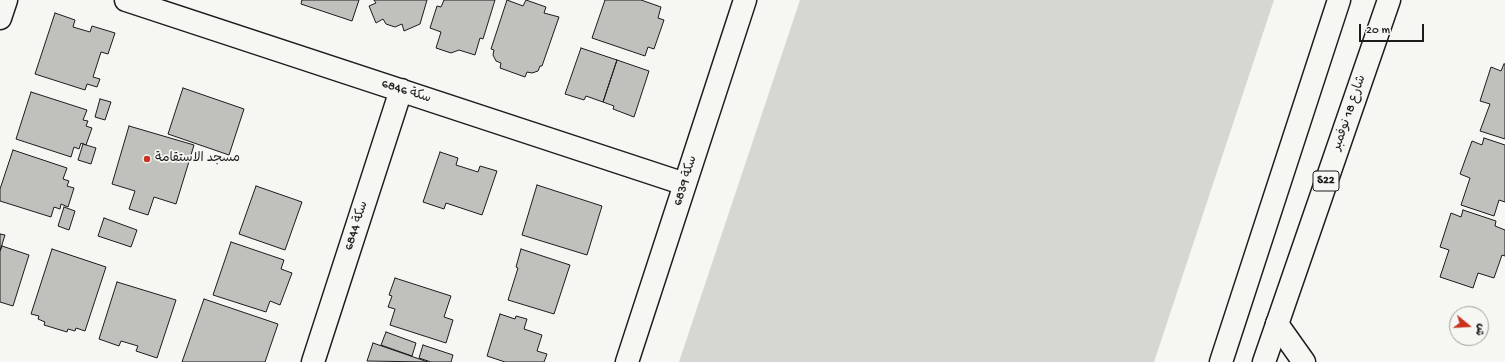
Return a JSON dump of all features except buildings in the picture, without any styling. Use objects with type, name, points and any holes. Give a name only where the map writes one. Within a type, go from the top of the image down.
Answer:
[{"type":"street","points":[[0,18],[6,0]]},
{"type":"street","name":"سكة 6846","points":[[126,0],[685,184]]},
{"type":"street","name":"سكة 6839","points":[[626,362],[745,0]]},
{"type":"street","points":[[1220,362],[1339,0]]},
{"type":"street","name":"شارع 18 نوفمبر","points":[[1264,362],[1389,0]]},
{"type":"street","name":"سكة 6844","points":[[313,362],[401,90]]},
{"type":"street","points":[[1277,324],[1304,362]]},
{"type":"shaded area","points":[[800,0],[1274,0],[1154,362],[679,362]]},
{"type":"place","name":"مسجد الاستقامة","points":[[147,159]]}]
